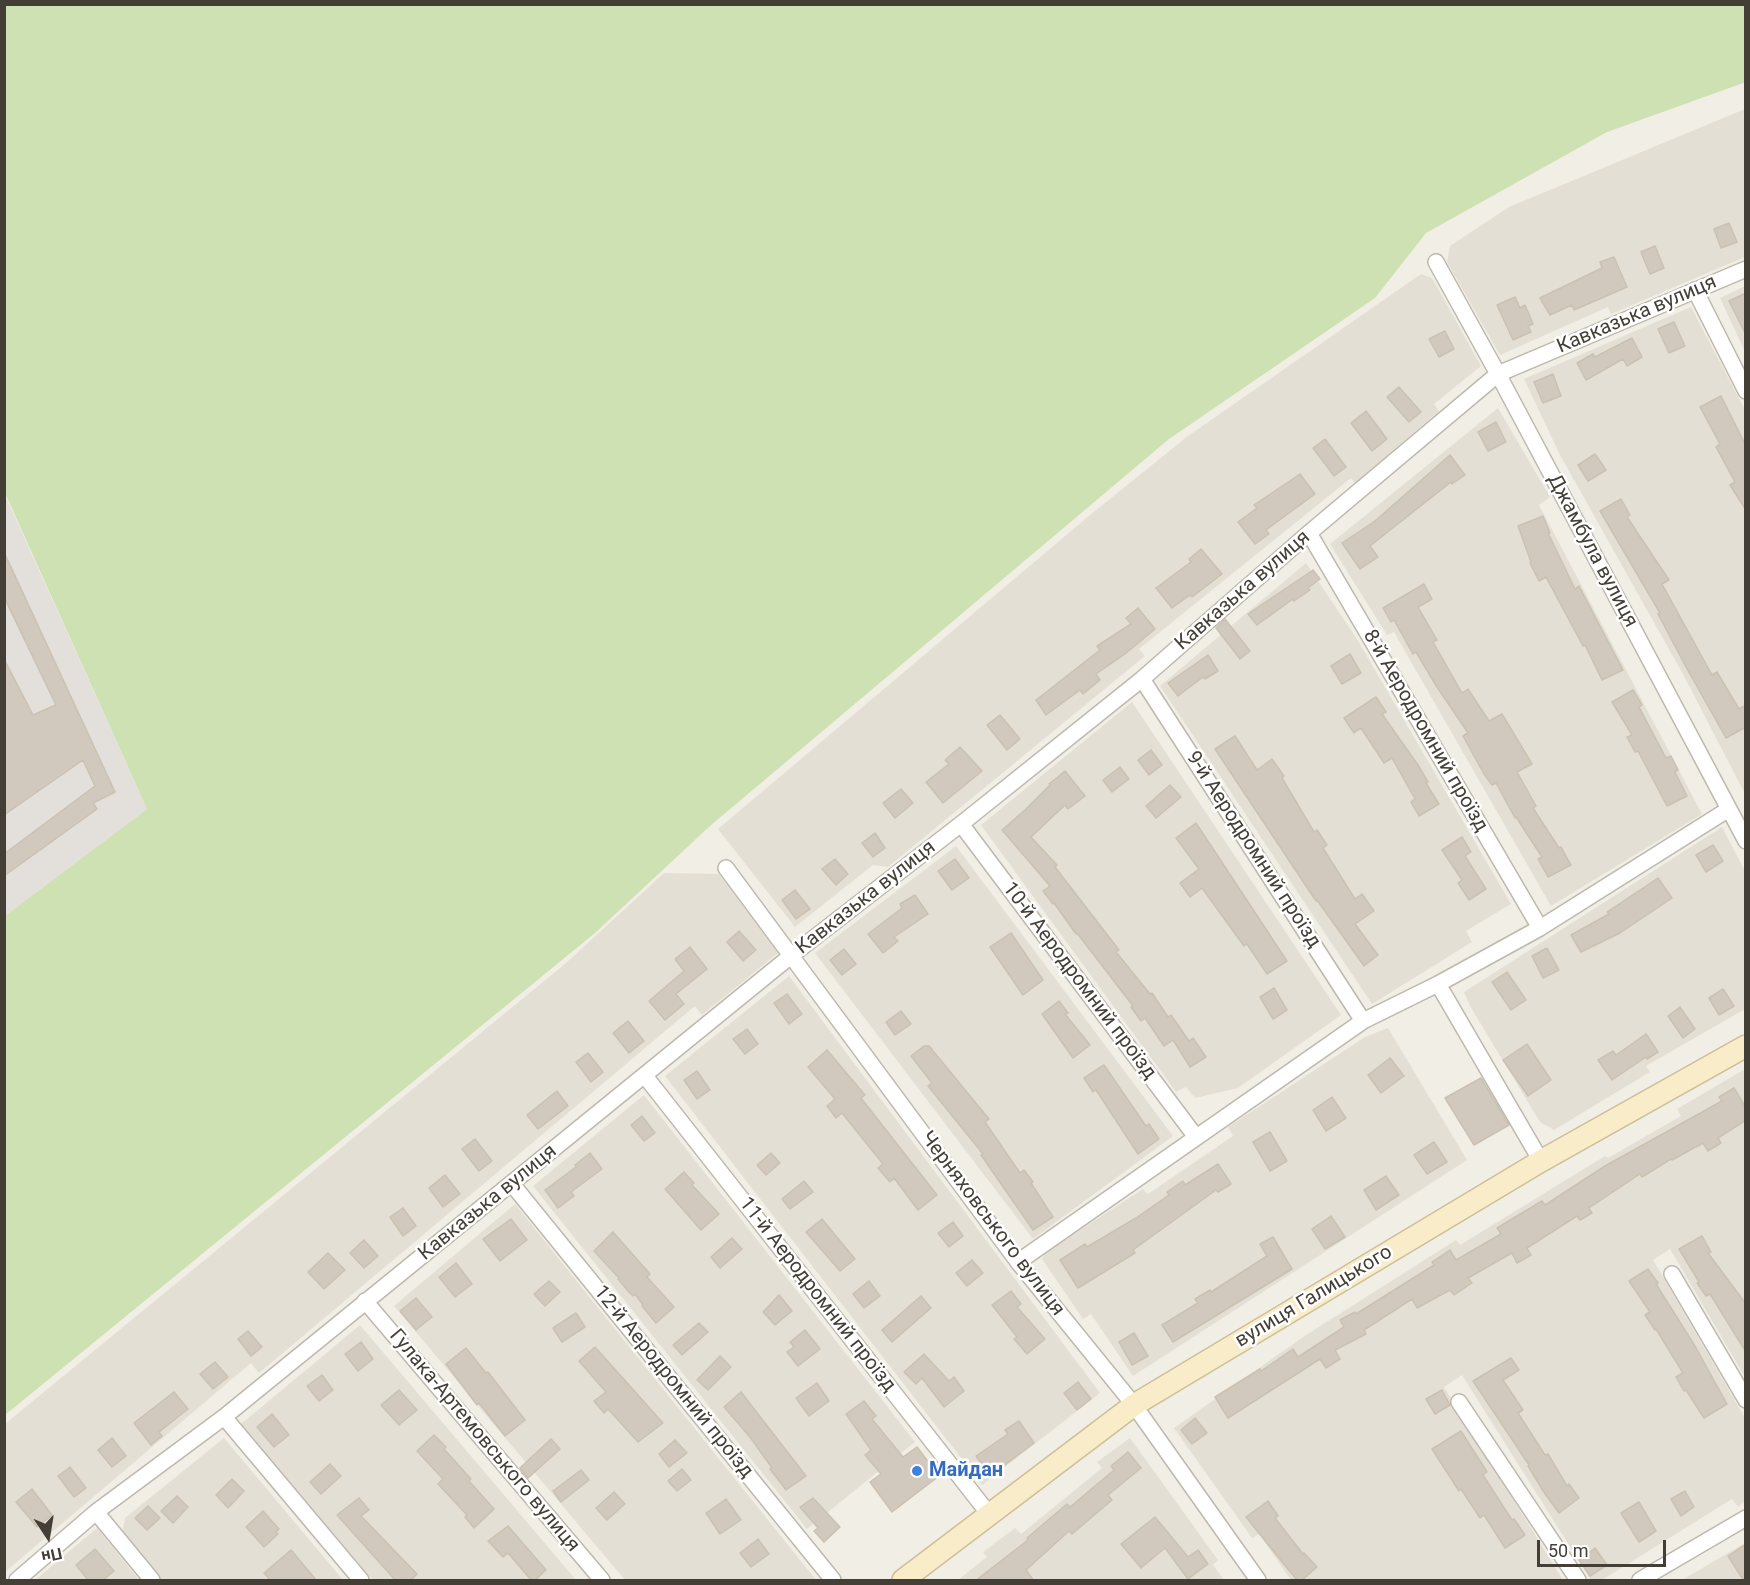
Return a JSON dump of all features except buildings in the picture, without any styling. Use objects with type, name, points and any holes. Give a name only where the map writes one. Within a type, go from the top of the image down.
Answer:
[{"type":"street","name":"Джамбула вулиця","points":[[1436,262],[1746,841]]},
{"type":"street","name":"Кавказька вулиця","points":[[17,1581],[96,1512],[224,1417],[792,955],[961,825],[1142,679],[1309,533],[1498,374],[1746,269]]},
{"type":"street","points":[[1695,290],[1746,391]]},
{"type":"street","name":"8-й Аеродромний проїзд","points":[[1309,533],[1540,928]]},
{"type":"street","name":"9-й Аеродромний проїзд","points":[[1142,679],[1363,1021]]},
{"type":"street","points":[[1018,1262],[1363,1021],[1438,984],[1540,928],[1729,809]]},
{"type":"street","name":"10-й Аеродромний проїзд","points":[[961,825],[1196,1137]]},
{"type":"street","name":"Черняховського вулиця","points":[[726,868],[1018,1262],[1134,1405],[1258,1581]]},
{"type":"street","points":[[1438,984],[1542,1161]]},
{"type":"street","name":"вулиця Галицького","points":[[903,1581],[1134,1405],[1542,1161],[1746,1046]]},
{"type":"street","name":"11-й Аеродромний проїзд","points":[[645,1076],[989,1514]]},
{"type":"street","name":"12-й Аеродромний проїзд","points":[[512,1184],[833,1581]]},
{"type":"street","points":[[1672,1274],[1746,1400]]},
{"type":"street","name":"Гулака-Артемовського вулиця","points":[[365,1301],[602,1581]]},
{"type":"street","points":[[1459,1402],[1578,1581]]},
{"type":"street","points":[[224,1417],[361,1581]]},
{"type":"street","points":[[96,1512],[152,1581]]},
{"type":"street","points":[[1640,1581],[1746,1518]]},
{"type":"shaded area","points":[[1745,109],[1745,257],[1611,314],[1608,307],[1500,355],[1447,262],[1450,246],[1509,207]]},
{"type":"shaded area","points":[[1421,274],[1432,278],[1481,366],[1434,404],[1439,411],[1355,483],[1351,478],[1139,649],[1145,656],[888,867],[873,865],[795,927],[718,829],[1090,515],[1188,436]]},
{"type":"shaded area","points":[[1745,286],[1745,352],[1720,298]]},
{"type":"shaded area","points":[[1691,307],[1745,410],[1745,794],[1684,676],[1560,455],[1524,379]]},
{"type":"shaded area","points":[[1498,408],[1550,497],[1539,505],[1702,814],[1551,906],[1394,632],[1387,635],[1330,544]]},
{"type":"shaded area","points":[[4,493],[147,809],[5,916],[4,916]]},
{"type":"shaded area","points":[[1306,563],[1357,639],[1511,904],[1466,931],[1472,942],[1372,1004],[1160,686]]},
{"type":"shaded area","points":[[1132,702],[1341,1015],[1238,1088],[1195,1098],[1186,1087],[1176,1092],[981,825]]},
{"type":"shaded area","points":[[1722,827],[1745,871],[1745,1009],[1646,1066],[1650,1072],[1554,1130],[1540,1122],[1470,1006],[1464,992]]},
{"type":"shaded area","points":[[956,846],[1173,1136],[1033,1239],[815,953]]},
{"type":"shaded area","points":[[664,873],[719,874],[778,953],[702,1015],[695,1006],[259,1373],[251,1363],[5,1572],[5,1424],[566,963]]},
{"type":"shaded area","points":[[789,976],[1100,1393],[982,1485],[665,1076]]},
{"type":"shaded area","points":[[1388,1028],[1467,1160],[1133,1376],[1091,1314],[1083,1319],[1042,1259],[1045,1253],[1143,1189],[1148,1194],[1233,1136],[1228,1127],[1365,1037]]},
{"type":"shaded area","points":[[1745,1069],[1745,1377],[1670,1249],[1653,1260],[1745,1418],[1745,1502],[1738,1507],[1732,1499],[1602,1580],[1591,1580],[1462,1375],[1444,1387],[1563,1580],[1291,1580],[1259,1534],[1252,1538],[1174,1428],[1303,1337],[1456,1240],[1460,1245],[1605,1156],[1608,1158],[1681,1116],[1677,1109]]},
{"type":"shaded area","points":[[644,1095],[915,1442],[807,1529],[533,1186]]},
{"type":"shaded area","points":[[515,1204],[816,1580],[625,1580],[394,1306]]},
{"type":"shaded area","points":[[360,1325],[576,1580],[373,1580],[241,1424]]},
{"type":"shaded area","points":[[224,1438],[343,1580],[160,1580],[122,1534],[125,1518]]},
{"type":"shaded area","points":[[1130,1438],[1218,1560],[1213,1565],[1224,1580],[958,1580],[987,1557],[983,1552],[1015,1528],[1021,1534],[1102,1468],[1097,1462]]},
{"type":"shaded area","points":[[97,1528],[139,1580],[35,1580]]},
{"type":"shaded area","points":[[1745,1543],[1745,1580],[1682,1580]]},
{"type":"green space","points":[[5,4],[1745,4],[1746,82],[1607,132],[1426,233],[1375,298],[1169,439],[710,826],[595,933],[5,1415],[5,916],[147,809],[5,493]]},
{"type":"place","name":"Майдан","points":[[917,1471]]}]
